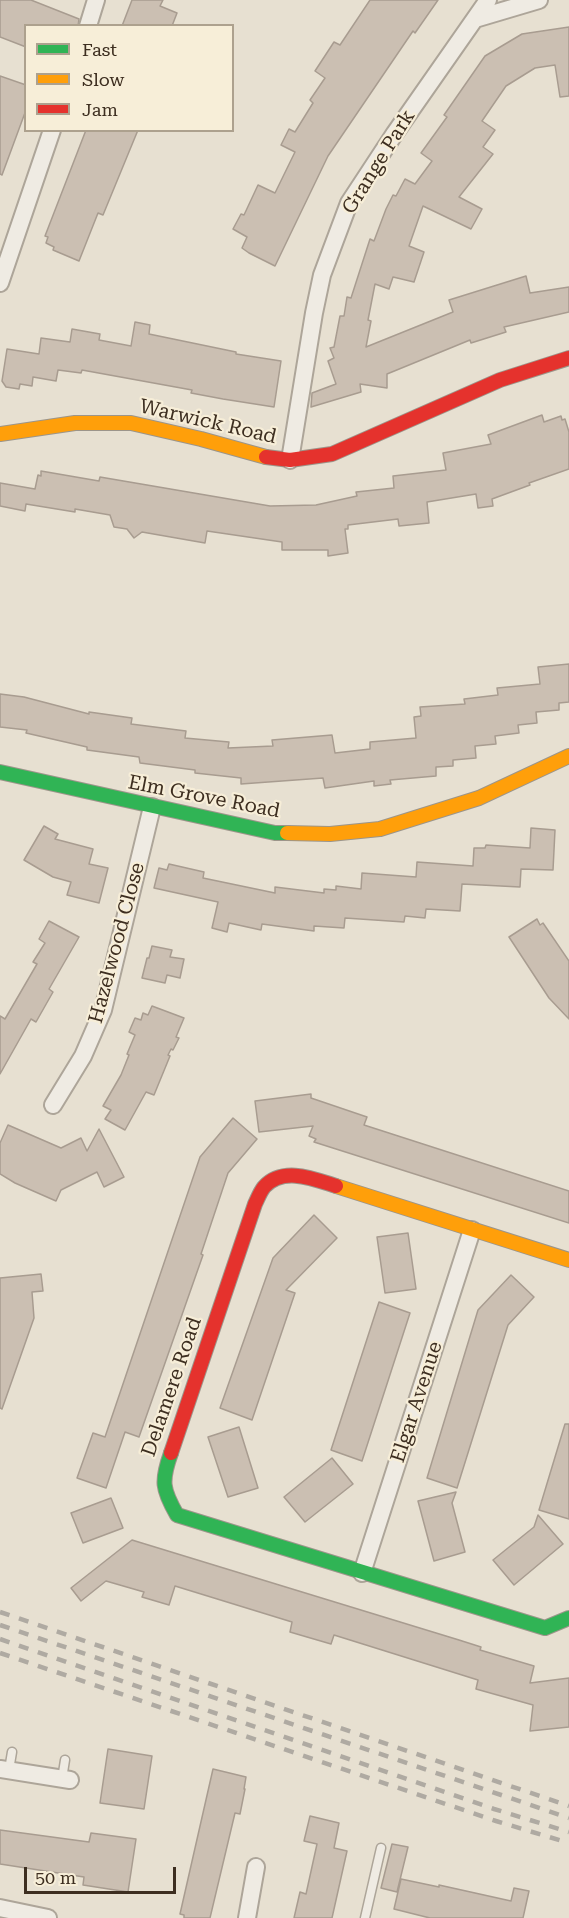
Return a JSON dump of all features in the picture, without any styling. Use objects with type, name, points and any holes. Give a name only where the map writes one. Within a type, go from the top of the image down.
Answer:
[{"type":"street","points":[[89,24],[96,0]]},
{"type":"street","name":"Grange Park","points":[[290,460],[322,275],[349,204],[395,133],[488,0]]},
{"type":"street","points":[[475,19],[539,0]]},
{"type":"street","points":[[0,283],[51,132]]},
{"type":"street","name":"Warwick Road","points":[[0,434],[75,423],[131,423],[201,439],[259,456],[290,460],[332,454],[500,380],[569,358]]},
{"type":"street","name":"Elm Grove Road","points":[[0,772],[276,833],[330,834],[380,829],[479,798],[569,756]]},
{"type":"street","name":"Hazelwood Close","points":[[53,1105],[83,1056],[103,1010],[152,807]]},
{"type":"street","name":"Delamere Road","points":[[569,1260],[305,1176],[292,1174],[264,1186],[255,1204],[163,1475],[165,1495],[177,1515],[545,1628],[567,1621],[569,1618]]},
{"type":"street","name":"Elgar Avenue","points":[[363,1573],[472,1230]]},
{"type":"street","points":[[4,1770],[66,1779]]},
{"type":"street","points":[[247,1918],[256,1867]]},
{"type":"street","points":[[0,1908],[48,1918]]},
{"type":"lane","points":[[4,1770],[12,1752]]},
{"type":"lane","points":[[65,1760],[66,1779]]},
{"type":"lane","points":[[365,1918],[381,1848]]},
{"type":"building","points":[[0,0],[31,0],[79,19],[78,24],[24,24],[24,46],[0,37]]},
{"type":"building","points":[[132,0],[163,0],[160,6],[177,13],[173,24],[123,24]]},
{"type":"building","points":[[370,0],[438,0],[415,33],[413,31],[328,156],[275,266],[242,248],[247,237],[233,229],[241,214],[244,215],[258,185],[275,193],[295,152],[281,145],[289,129],[295,132],[313,103],[310,100],[325,78],[315,71],[334,42],[340,45]]},
{"type":"building","points":[[569,27],[569,96],[560,97],[555,65],[535,68],[506,86],[482,121],[495,130],[483,147],[493,154],[459,197],[482,209],[471,229],[423,206],[409,246],[424,252],[414,282],[393,277],[389,289],[375,284],[368,320],[371,321],[366,347],[453,312],[449,300],[526,276],[530,293],[569,287],[569,312],[504,327],[506,332],[471,343],[470,340],[387,374],[387,388],[360,384],[361,392],[311,407],[312,393],[336,384],[328,361],[334,358],[330,348],[334,347],[340,316],[344,316],[347,297],[351,298],[370,239],[374,241],[393,195],[396,196],[405,179],[415,184],[432,161],[421,153],[447,117],[444,115],[485,56],[522,34]]},
{"type":"building","points":[[0,76],[24,84],[24,115],[2,175],[0,174]]},
{"type":"building","points":[[85,132],[137,132],[103,215],[98,213],[79,261],[53,250],[54,247],[46,243],[48,237],[45,236]]},
{"type":"building","points":[[135,322],[150,325],[149,334],[236,352],[236,354],[281,361],[274,407],[191,393],[192,390],[82,370],[81,373],[58,370],[56,381],[33,377],[32,386],[20,384],[19,389],[6,387],[2,381],[7,349],[39,354],[41,338],[70,342],[72,329],[100,334],[99,340],[131,346]]},
{"type":"building","points":[[542,415],[544,422],[561,416],[562,420],[565,419],[569,432],[569,469],[492,499],[493,506],[478,508],[476,494],[427,502],[429,523],[399,526],[398,519],[348,525],[348,529],[345,529],[348,553],[328,556],[328,550],[282,550],[282,542],[207,531],[205,543],[142,532],[134,538],[127,529],[114,527],[110,515],[26,504],[25,511],[0,506],[0,483],[35,489],[41,471],[99,481],[100,477],[270,506],[316,505],[357,496],[356,492],[394,488],[393,476],[446,470],[443,453],[491,444],[488,435]]},
{"type":"building","points":[[569,664],[569,702],[559,703],[559,710],[536,712],[537,723],[518,725],[519,733],[495,736],[496,744],[475,746],[476,758],[453,760],[453,766],[436,767],[436,776],[390,780],[391,784],[374,786],[374,781],[325,788],[323,778],[241,784],[241,778],[195,773],[195,770],[140,763],[139,757],[87,750],[87,747],[26,733],[27,730],[0,727],[0,694],[24,697],[89,714],[89,712],[132,718],[131,724],[186,731],[185,738],[229,742],[228,748],[273,746],[272,740],[332,735],[335,753],[370,749],[370,742],[416,738],[414,717],[421,716],[420,707],[465,704],[464,699],[498,695],[497,688],[540,684],[538,667]]},
{"type":"building","points":[[44,826],[58,834],[55,839],[93,849],[89,864],[108,868],[99,903],[67,895],[71,882],[53,877],[24,860]]},
{"type":"building","points":[[531,828],[555,830],[553,870],[521,869],[520,887],[462,884],[460,911],[426,909],[425,918],[405,916],[404,922],[345,918],[344,928],[314,926],[314,931],[262,924],[261,930],[229,923],[227,932],[212,928],[218,902],[154,888],[159,868],[167,870],[169,864],[204,872],[203,878],[275,893],[275,887],[324,893],[324,889],[336,890],[336,886],[361,889],[362,873],[416,877],[417,862],[473,866],[474,848],[485,848],[486,845],[530,848]]},
{"type":"building","points":[[537,919],[540,925],[543,923],[569,961],[569,1019],[549,998],[509,937]]},
{"type":"building","points":[[49,921],[79,937],[49,989],[53,992],[36,1022],[31,1019],[0,1074],[0,1016],[5,1019],[37,964],[33,962],[45,943],[39,939]]},
{"type":"building","points":[[152,946],[172,950],[170,957],[184,959],[180,978],[167,975],[165,983],[142,978]]},
{"type":"building","points":[[152,1006],[184,1018],[176,1037],[179,1038],[168,1055],[170,1056],[154,1095],[146,1092],[125,1130],[105,1119],[111,1110],[103,1106],[121,1075],[129,1055],[127,1054],[135,1035],[129,1032],[135,1018],[141,1020],[143,1013],[148,1015]]},
{"type":"building","points":[[311,1094],[311,1098],[367,1117],[364,1125],[569,1191],[569,1223],[314,1142],[316,1139],[309,1136],[313,1126],[259,1132],[255,1101]]},
{"type":"building","points":[[233,1118],[257,1139],[228,1173],[201,1254],[203,1255],[139,1437],[125,1432],[106,1488],[77,1478],[93,1433],[105,1437],[200,1157]]},
{"type":"building","points":[[8,1125],[61,1148],[81,1138],[87,1151],[99,1129],[124,1177],[104,1187],[97,1172],[61,1190],[56,1201],[15,1183],[0,1174],[0,1143]]},
{"type":"building","points":[[314,1215],[337,1238],[286,1290],[295,1293],[252,1420],[220,1408],[273,1258]]},
{"type":"building","points":[[408,1233],[416,1289],[385,1293],[377,1237]]},
{"type":"building","points":[[41,1274],[43,1291],[32,1292],[34,1318],[2,1409],[0,1408],[0,1278]]},
{"type":"building","points":[[511,1275],[534,1297],[508,1325],[457,1488],[427,1478],[478,1310]]},
{"type":"building","points":[[379,1302],[410,1313],[362,1461],[331,1450]]},
{"type":"building","points":[[565,1424],[569,1424],[569,1519],[539,1510]]},
{"type":"building","points":[[239,1427],[258,1488],[228,1497],[208,1437]]},
{"type":"building","points":[[332,1458],[353,1484],[305,1522],[284,1497]]},
{"type":"building","points":[[456,1492],[452,1503],[465,1552],[434,1561],[418,1501]]},
{"type":"building","points":[[111,1498],[123,1528],[83,1543],[71,1513]]},
{"type":"building","points":[[538,1515],[563,1544],[514,1585],[493,1560],[534,1527]]},
{"type":"building","points":[[132,1540],[459,1640],[481,1647],[480,1650],[534,1666],[530,1683],[569,1678],[569,1727],[530,1731],[533,1705],[476,1689],[478,1680],[334,1635],[331,1644],[290,1632],[292,1622],[175,1586],[169,1605],[142,1597],[144,1592],[106,1581],[81,1601],[71,1588]]},
{"type":"building","points":[[108,1749],[152,1756],[144,1809],[100,1803]]},
{"type":"building","points":[[213,1769],[246,1777],[245,1789],[240,1814],[235,1813],[210,1918],[184,1918],[184,1915],[180,1914]]},
{"type":"building","points":[[310,1816],[339,1823],[334,1848],[347,1851],[332,1918],[294,1918],[300,1892],[306,1894],[317,1844],[304,1841]]},
{"type":"building","points":[[0,1830],[89,1842],[91,1833],[136,1839],[128,1892],[83,1885],[84,1877],[0,1864]]},
{"type":"building","points":[[392,1844],[408,1847],[397,1892],[381,1888]]},
{"type":"building","points":[[401,1879],[511,1901],[514,1888],[529,1891],[523,1918],[430,1918],[394,1909]]},
{"type":"railway","points":[[0,1612],[569,1806]]},
{"type":"railway","points":[[0,1625],[569,1818]]},
{"type":"railway","points":[[0,1639],[494,1809],[569,1832]]},
{"type":"railway","points":[[0,1653],[496,1821],[569,1843]]},
{"type":"traffic: fast","points":[[0,772],[275,833],[287,833]]},
{"type":"traffic: fast","points":[[171,1453],[165,1485],[168,1498],[177,1515],[545,1628],[569,1618]]},
{"type":"traffic: slow","points":[[0,434],[75,423],[131,423],[266,457]]},
{"type":"traffic: slow","points":[[287,833],[330,834],[380,829],[479,798],[569,756]]},
{"type":"traffic: slow","points":[[336,1186],[569,1260]]},
{"type":"traffic: jam","points":[[266,457],[290,460],[332,454],[500,380],[569,358]]},
{"type":"traffic: jam","points":[[171,1453],[261,1191],[272,1181],[289,1176],[309,1178],[336,1186]]}]
